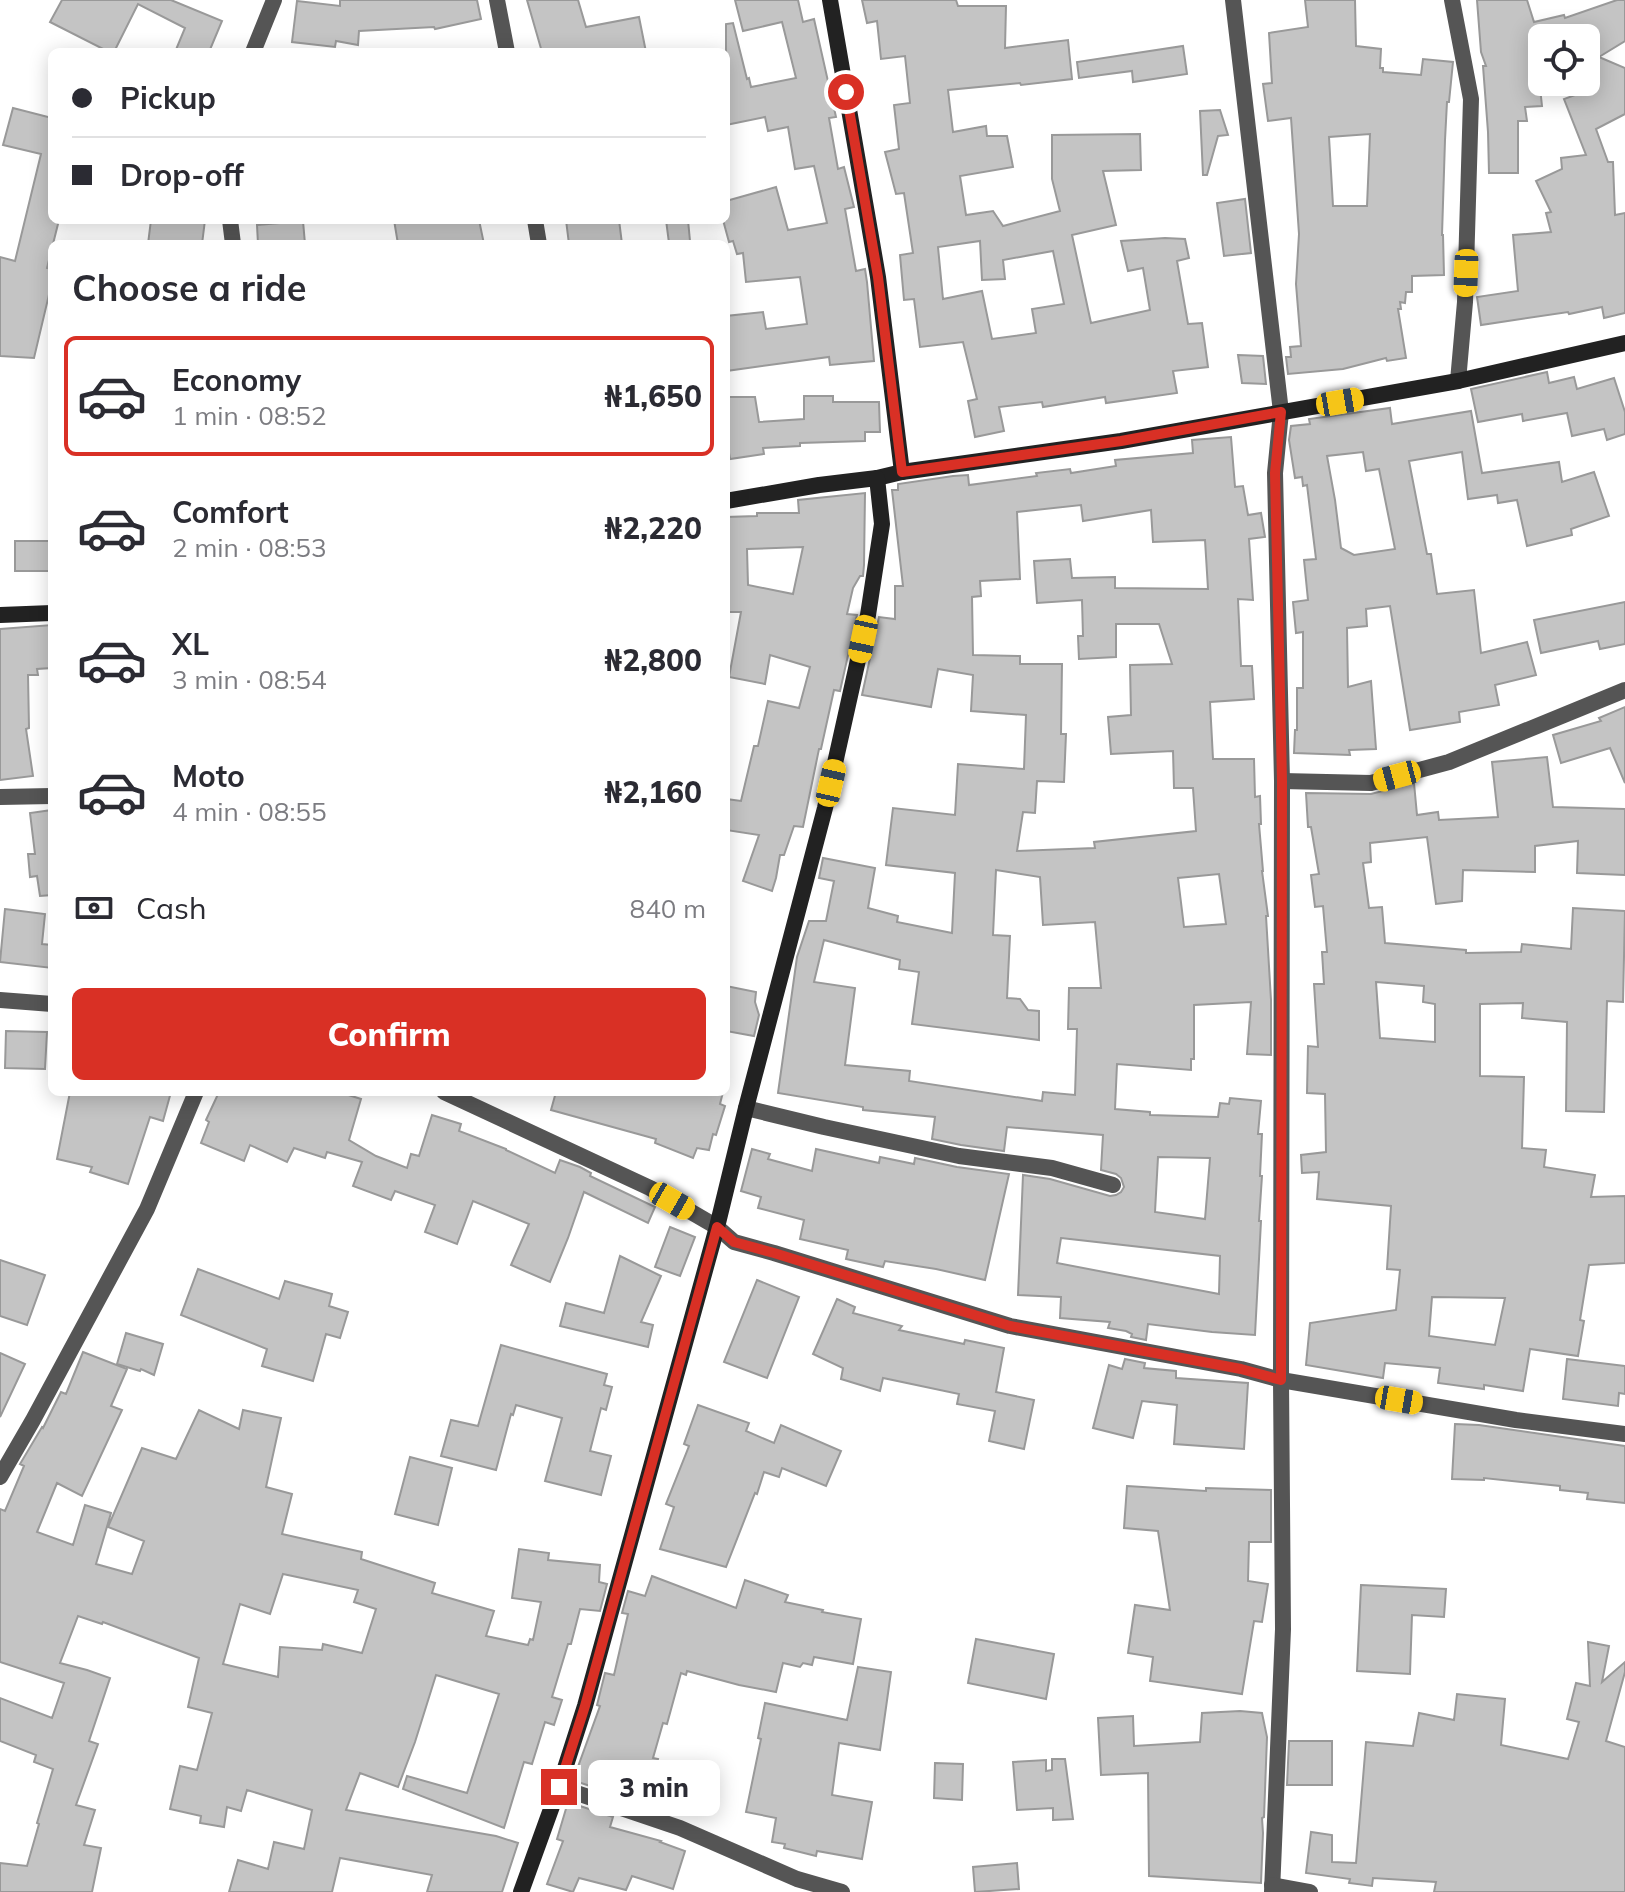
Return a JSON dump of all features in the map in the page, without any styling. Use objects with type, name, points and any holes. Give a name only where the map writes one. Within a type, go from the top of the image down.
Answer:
[{"type":"street","points":[[255,48],[274,0]]},
{"type":"street","points":[[497,0],[506,48]]},
{"type":"street","points":[[830,0],[878,277],[902,472]]},
{"type":"street","points":[[1233,0],[1281,412],[1275,473],[1282,781],[1283,1629],[1272,1889],[1310,1892]]},
{"type":"street","points":[[1452,0],[1471,99],[1465,302],[1458,381]]},
{"type":"street","points":[[730,500],[1121,441],[1458,381],[1625,343]]},
{"type":"street","points":[[521,1892],[585,1706],[717,1227],[825,808],[865,629],[882,524],[877,478]]},
{"type":"street","points":[[0,615],[48,613]]},
{"type":"street","points":[[1282,781],[1371,783],[1449,762],[1625,690]]},
{"type":"street","points":[[0,797],[48,796]]},
{"type":"street","points":[[0,1000],[48,1004]]},
{"type":"street","points":[[0,1477],[147,1209],[194,1096]]},
{"type":"street","points":[[453,1096],[650,1188],[717,1227],[734,1242],[1010,1326],[1241,1369],[1281,1380],[1516,1420],[1625,1434]]},
{"type":"street","points":[[746,1108],[959,1156],[1052,1168],[1113,1185]]},
{"type":"street","points":[[559,1787],[680,1828],[797,1879],[842,1892]]},
{"type":"building","points":[[62,0],[171,0],[222,21],[211,48],[177,48],[185,28],[138,4],[116,48],[101,48],[50,22]]},
{"type":"building","points":[[340,0],[477,0],[481,19],[435,29],[359,31],[358,45],[336,41],[335,47],[292,42],[297,1],[340,6]]},
{"type":"building","points":[[527,0],[578,0],[586,27],[639,17],[645,48],[541,48]]},
{"type":"building","points":[[735,0],[798,0],[803,22],[814,19],[836,117],[829,118],[838,169],[844,167],[854,207],[845,209],[856,271],[865,269],[874,361],[830,365],[829,357],[730,370],[730,316],[763,312],[766,329],[807,324],[800,277],[746,282],[743,253],[737,254],[724,224],[730,224],[730,200],[776,187],[788,230],[827,223],[814,166],[795,169],[788,127],[768,131],[765,117],[730,124],[730,48],[726,48],[726,24],[733,23],[751,87],[796,78],[782,22],[743,31]]},
{"type":"building","points":[[862,0],[956,0],[958,6],[1006,6],[1005,48],[1068,40],[1072,79],[948,90],[953,132],[986,126],[987,136],[1007,136],[1013,167],[960,176],[966,215],[993,211],[1003,226],[1060,211],[1052,179],[1052,135],[1140,134],[1141,170],[1103,171],[1116,225],[1072,235],[1091,323],[1150,310],[1143,268],[1128,271],[1121,241],[1185,239],[1189,258],[1177,261],[1188,324],[1202,323],[1208,367],[1173,371],[1177,393],[1106,403],[1105,397],[1043,407],[1042,402],[999,407],[1004,431],[975,437],[968,401],[977,399],[963,342],[920,347],[914,299],[904,300],[900,255],[913,253],[904,193],[896,194],[885,152],[899,149],[894,105],[910,103],[905,56],[881,59],[877,21],[867,23]],"holes":[[[980,241],[982,280],[1005,279],[1003,260],[1053,251],[1064,304],[1032,309],[1036,333],[992,339],[982,291],[943,299],[938,247]]]},
{"type":"building","points":[[1305,0],[1355,0],[1356,46],[1381,49],[1380,68],[1383,72],[1421,75],[1423,59],[1453,62],[1445,140],[1444,275],[1412,276],[1412,292],[1406,292],[1405,303],[1400,302],[1401,309],[1398,309],[1406,358],[1387,361],[1386,358],[1343,369],[1288,374],[1286,357],[1291,357],[1290,347],[1301,346],[1296,284],[1299,234],[1291,118],[1268,121],[1263,84],[1272,83],[1269,33],[1308,27]],"holes":[[[1370,134],[1367,206],[1333,206],[1329,137]]]},
{"type":"building","points":[[1477,0],[1527,0],[1534,22],[1564,15],[1565,18],[1625,0],[1625,41],[1600,56],[1600,24],[1528,24],[1528,96],[1541,96],[1542,106],[1525,107],[1527,121],[1518,121],[1518,173],[1489,173],[1483,66],[1486,66],[1481,52]]},
{"type":"building","points":[[1183,46],[1187,74],[1133,82],[1132,71],[1079,78],[1077,62]]},
{"type":"building","points":[[1600,57],[1625,68],[1625,114],[1596,129],[1608,162],[1613,162],[1615,215],[1625,213],[1625,313],[1604,318],[1602,307],[1481,325],[1477,297],[1518,291],[1513,235],[1551,232],[1546,213],[1551,212],[1536,181],[1562,169],[1561,158],[1586,155],[1564,99],[1600,96]]},
{"type":"building","points":[[13,108],[48,117],[48,224],[58,224],[54,240],[48,240],[48,299],[34,358],[0,356],[0,257],[15,261],[41,154],[3,145]]},
{"type":"building","points":[[1220,110],[1228,135],[1218,136],[1207,175],[1203,175],[1200,111]]},
{"type":"building","points":[[1245,199],[1251,253],[1224,256],[1217,203]]},
{"type":"building","points":[[150,224],[204,224],[202,240],[148,240]]},
{"type":"building","points":[[303,224],[305,240],[258,240],[257,225]]},
{"type":"building","points":[[395,224],[480,224],[483,240],[397,240]]},
{"type":"building","points":[[566,224],[620,224],[622,240],[568,240]]},
{"type":"building","points":[[667,224],[688,224],[690,240],[669,240]]},
{"type":"building","points":[[1238,355],[1263,356],[1266,384],[1242,383]]},
{"type":"building","points":[[1547,372],[1549,383],[1574,377],[1577,389],[1614,378],[1625,412],[1625,434],[1607,440],[1604,429],[1572,436],[1567,413],[1523,421],[1522,414],[1478,422],[1471,389]]},
{"type":"building","points":[[804,396],[833,396],[833,402],[879,402],[880,432],[865,432],[865,441],[800,443],[800,446],[763,448],[764,454],[730,459],[730,397],[755,397],[759,422],[804,419]]},
{"type":"building","points":[[1390,408],[1392,424],[1471,411],[1482,473],[1559,462],[1562,482],[1594,472],[1609,516],[1571,529],[1572,535],[1527,546],[1517,500],[1498,503],[1497,495],[1468,499],[1462,452],[1409,461],[1437,594],[1474,590],[1481,653],[1527,642],[1536,675],[1495,685],[1499,705],[1459,712],[1460,722],[1410,730],[1390,606],[1366,609],[1367,626],[1347,628],[1348,687],[1371,681],[1376,749],[1349,750],[1350,755],[1294,753],[1297,688],[1303,688],[1303,632],[1296,633],[1293,602],[1308,600],[1304,560],[1316,559],[1307,485],[1303,486],[1302,477],[1295,478],[1289,440],[1291,426],[1310,424],[1309,419]],"holes":[[[1363,452],[1366,471],[1379,469],[1395,549],[1354,555],[1341,548],[1327,456]]]},
{"type":"building","points":[[1231,437],[1235,487],[1243,486],[1248,515],[1261,513],[1265,537],[1249,539],[1253,600],[1238,599],[1241,666],[1252,666],[1254,699],[1210,702],[1213,759],[1254,759],[1255,797],[1260,796],[1262,871],[1268,916],[1271,1055],[1247,1054],[1251,1002],[1194,1005],[1194,1059],[1191,1059],[1191,1070],[1117,1064],[1115,1109],[1150,1112],[1150,1115],[1218,1117],[1220,1103],[1229,1104],[1230,1098],[1261,1101],[1258,1134],[1262,1134],[1261,1221],[1255,1335],[1148,1324],[1146,1340],[1131,1337],[1132,1334],[1126,1331],[1108,1328],[1110,1322],[1060,1318],[1061,1297],[1018,1295],[1023,1175],[1116,1195],[1124,1187],[1116,1174],[1101,1170],[1103,1135],[1007,1127],[1004,1151],[932,1139],[935,1117],[863,1110],[863,1107],[778,1093],[797,957],[809,921],[826,921],[834,881],[819,878],[823,858],[875,868],[868,908],[898,916],[897,922],[952,933],[955,873],[886,865],[893,808],[955,815],[958,764],[1024,769],[1026,715],[971,711],[973,675],[938,669],[931,707],[862,695],[879,617],[895,619],[895,586],[903,586],[892,490],[898,490],[898,484],[953,476],[968,475],[969,485],[1037,476],[1036,473],[1070,469],[1071,473],[1116,466],[1115,460],[1193,453],[1192,440]],"holes":[[[1081,505],[1083,521],[1151,510],[1153,542],[1205,540],[1208,589],[1115,588],[1115,577],[1072,578],[1070,559],[1034,561],[1037,603],[1082,600],[1083,636],[1078,636],[1079,659],[1116,657],[1116,624],[1159,624],[1172,664],[1130,665],[1131,715],[1108,717],[1111,754],[1173,751],[1174,788],[1193,788],[1196,831],[1094,842],[1095,848],[1017,851],[1023,812],[1035,813],[1037,781],[1064,782],[1066,734],[1061,734],[1062,664],[1020,664],[1020,656],[973,655],[972,597],[981,596],[980,581],[1020,579],[1017,512]],[[996,870],[1040,877],[1043,925],[1095,922],[1101,988],[1069,988],[1068,1029],[1077,1029],[1075,1095],[1043,1092],[1042,1101],[909,1081],[910,1071],[845,1065],[855,988],[814,982],[824,940],[900,960],[899,969],[919,972],[912,1024],[1039,1040],[1039,1011],[1028,1010],[1020,999],[1007,998],[1010,936],[993,935]],[[1219,874],[1226,924],[1184,927],[1178,878]],[[1158,1157],[1210,1158],[1205,1219],[1155,1212]],[[1061,1238],[1220,1256],[1219,1294],[1057,1263]]]},
{"type":"building","points":[[865,493],[863,576],[853,588],[847,614],[857,615],[840,691],[834,690],[803,827],[794,826],[784,855],[780,855],[772,891],[743,881],[759,835],[730,831],[730,800],[741,801],[768,701],[799,708],[810,667],[770,655],[765,684],[730,677],[741,612],[730,612],[730,517],[799,513],[798,500]],"holes":[[[803,547],[793,594],[748,585],[747,549]]]},
{"type":"building","points":[[15,541],[48,541],[48,571],[15,571]]},
{"type":"building","points":[[1625,602],[1625,644],[1600,649],[1598,641],[1541,653],[1534,620]]},
{"type":"building","points":[[48,625],[48,668],[37,669],[38,675],[28,675],[29,728],[26,729],[33,776],[0,780],[0,629]]},
{"type":"building","points":[[1625,707],[1625,783],[1610,748],[1561,763],[1553,735],[1601,721],[1599,718]]},
{"type":"building","points":[[1547,757],[1553,807],[1625,809],[1625,875],[1577,873],[1578,841],[1535,846],[1535,872],[1463,870],[1462,901],[1436,904],[1427,837],[1370,843],[1371,862],[1363,863],[1369,908],[1382,907],[1385,943],[1466,950],[1466,953],[1521,952],[1522,944],[1571,949],[1573,908],[1625,911],[1623,1002],[1607,1001],[1604,1112],[1566,1111],[1567,1022],[1522,1018],[1523,1003],[1480,1004],[1480,1076],[1524,1077],[1522,1148],[1546,1150],[1544,1167],[1595,1175],[1591,1197],[1625,1196],[1625,1263],[1589,1265],[1578,1356],[1530,1349],[1523,1391],[1438,1383],[1440,1368],[1385,1363],[1383,1378],[1306,1365],[1310,1323],[1396,1310],[1400,1270],[1387,1269],[1391,1206],[1317,1199],[1319,1172],[1302,1173],[1301,1155],[1326,1152],[1325,1094],[1307,1093],[1308,1046],[1318,1047],[1314,984],[1324,984],[1322,952],[1327,952],[1323,906],[1315,907],[1311,875],[1319,874],[1311,827],[1308,827],[1306,793],[1371,794],[1414,783],[1417,815],[1438,812],[1439,820],[1498,817],[1492,762]],"holes":[[[1376,982],[1424,986],[1423,1002],[1435,1004],[1435,1042],[1380,1038]],[[1432,1297],[1505,1298],[1495,1345],[1429,1336]]]},
{"type":"building","points":[[48,811],[48,895],[40,896],[37,876],[30,877],[28,854],[35,854],[30,813]]},
{"type":"building","points":[[5,909],[45,914],[42,944],[48,945],[48,968],[0,962]]},
{"type":"building","points":[[730,987],[756,992],[759,1015],[754,1036],[730,1032]]},
{"type":"building","points":[[6,1031],[47,1032],[45,1069],[5,1068]]},
{"type":"building","points":[[69,1096],[170,1096],[163,1121],[150,1117],[128,1184],[90,1172],[92,1167],[57,1159]]},
{"type":"building","points":[[217,1096],[352,1096],[361,1099],[349,1140],[376,1156],[407,1168],[411,1154],[419,1156],[432,1115],[461,1124],[459,1131],[555,1173],[560,1160],[580,1167],[591,1173],[590,1176],[655,1207],[648,1223],[584,1192],[550,1282],[511,1265],[529,1224],[473,1201],[457,1244],[425,1232],[435,1205],[395,1191],[391,1200],[353,1186],[362,1162],[327,1152],[325,1158],[294,1148],[287,1162],[250,1145],[244,1161],[201,1143],[209,1122],[206,1120]]},
{"type":"building","points":[[555,1096],[722,1096],[720,1104],[725,1106],[709,1150],[697,1148],[693,1158],[655,1143],[656,1139],[551,1110]]},
{"type":"building","points":[[752,1149],[770,1154],[768,1159],[812,1171],[816,1149],[879,1163],[880,1157],[914,1164],[915,1158],[1009,1174],[985,1280],[885,1261],[883,1267],[846,1259],[848,1250],[800,1239],[804,1220],[758,1208],[761,1197],[741,1191]]},
{"type":"building","points":[[670,1227],[695,1237],[680,1276],[655,1267]]},
{"type":"building","points":[[620,1256],[661,1276],[641,1322],[653,1325],[648,1347],[560,1326],[566,1303],[604,1313]]},
{"type":"building","points":[[0,1260],[45,1275],[27,1325],[0,1316]]},
{"type":"building","points":[[198,1269],[279,1299],[285,1281],[332,1294],[329,1306],[348,1312],[340,1338],[326,1334],[313,1381],[262,1366],[267,1349],[181,1315]]},
{"type":"building","points":[[757,1280],[799,1297],[767,1378],[724,1362]]},
{"type":"building","points":[[837,1299],[855,1307],[853,1313],[902,1326],[899,1330],[964,1344],[965,1340],[1004,1348],[996,1392],[1034,1400],[1024,1449],[989,1441],[995,1411],[957,1404],[959,1394],[883,1378],[880,1391],[841,1379],[843,1368],[813,1354]]},
{"type":"building","points":[[126,1333],[163,1344],[154,1375],[117,1364]]},
{"type":"building","points":[[501,1345],[607,1374],[604,1385],[612,1387],[606,1410],[601,1408],[590,1451],[611,1456],[601,1495],[545,1481],[562,1418],[516,1405],[496,1470],[441,1456],[451,1420],[478,1426]]},
{"type":"building","points":[[83,1352],[127,1369],[111,1406],[122,1410],[82,1496],[57,1483],[37,1532],[73,1545],[85,1505],[111,1513],[96,1564],[132,1574],[144,1541],[108,1527],[142,1448],[176,1459],[199,1410],[239,1429],[243,1410],[281,1418],[266,1487],[292,1494],[282,1534],[362,1552],[361,1559],[435,1583],[432,1593],[494,1611],[486,1636],[528,1645],[530,1639],[533,1640],[541,1602],[512,1598],[519,1549],[549,1553],[548,1560],[600,1565],[599,1582],[607,1584],[600,1611],[580,1609],[552,1697],[562,1700],[554,1725],[545,1722],[532,1764],[524,1762],[504,1828],[403,1789],[407,1776],[467,1793],[499,1694],[436,1675],[398,1787],[360,1773],[346,1810],[496,1836],[518,1843],[502,1892],[427,1892],[432,1875],[340,1858],[332,1892],[229,1892],[238,1860],[268,1869],[274,1842],[304,1849],[312,1810],[247,1790],[241,1811],[227,1807],[224,1827],[200,1823],[201,1816],[170,1809],[180,1766],[197,1770],[212,1713],[188,1707],[199,1658],[103,1622],[78,1616],[60,1663],[110,1678],[89,1741],[98,1744],[76,1805],[95,1810],[84,1845],[101,1848],[92,1892],[0,1892],[0,1863],[27,1866],[53,1769],[34,1762],[36,1755],[0,1741],[0,1698],[52,1718],[64,1683],[0,1662],[0,1509],[5,1511],[24,1466],[20,1464],[61,1392],[66,1394]],"holes":[[[283,1574],[358,1590],[354,1602],[376,1609],[362,1653],[323,1644],[322,1650],[280,1647],[278,1677],[223,1664],[240,1604],[270,1614]]]},
{"type":"building","points":[[0,1353],[25,1364],[0,1417]]},
{"type":"building","points":[[1125,1359],[1145,1363],[1144,1368],[1176,1371],[1176,1378],[1248,1383],[1244,1449],[1174,1444],[1177,1405],[1142,1401],[1133,1438],[1093,1428],[1109,1365],[1122,1369]]},
{"type":"building","points":[[1567,1359],[1625,1366],[1625,1394],[1619,1393],[1618,1406],[1563,1399]]},
{"type":"building","points":[[698,1405],[749,1423],[746,1431],[774,1443],[781,1425],[841,1451],[826,1486],[782,1468],[779,1477],[764,1472],[726,1567],[660,1549],[674,1507],[666,1504],[689,1446],[684,1444]]},
{"type":"building","points":[[1455,1424],[1625,1446],[1625,1503],[1587,1499],[1588,1493],[1560,1490],[1560,1486],[1484,1478],[1452,1479]]},
{"type":"building","points":[[410,1457],[452,1468],[438,1525],[395,1514]]},
{"type":"building","points":[[1127,1486],[1206,1491],[1206,1488],[1271,1490],[1271,1542],[1249,1542],[1248,1581],[1268,1584],[1262,1622],[1254,1621],[1242,1694],[1150,1681],[1153,1657],[1128,1653],[1135,1605],[1170,1610],[1158,1531],[1124,1528]]},
{"type":"building","points":[[652,1576],[736,1608],[745,1580],[788,1595],[785,1602],[861,1619],[853,1664],[814,1657],[812,1665],[803,1663],[800,1667],[783,1663],[776,1692],[687,1671],[686,1675],[681,1673],[667,1724],[663,1723],[653,1758],[658,1759],[648,1797],[621,1791],[620,1796],[575,1781],[575,1775],[600,1706],[597,1705],[605,1673],[614,1675],[628,1614],[622,1613],[628,1591],[645,1596]]},
{"type":"building","points":[[1361,1585],[1446,1589],[1444,1617],[1412,1615],[1410,1674],[1357,1671]]},
{"type":"building","points":[[976,1639],[1054,1654],[1046,1699],[968,1683]]},
{"type":"building","points":[[1588,1642],[1609,1646],[1602,1682],[1625,1662],[1606,1741],[1625,1747],[1625,1892],[1434,1892],[1436,1882],[1373,1878],[1372,1886],[1349,1883],[1350,1879],[1306,1873],[1311,1832],[1332,1835],[1332,1862],[1356,1863],[1366,1742],[1413,1746],[1419,1713],[1454,1720],[1457,1694],[1505,1699],[1501,1745],[1568,1759],[1579,1722],[1567,1719],[1576,1683],[1590,1686]]},
{"type":"building","points":[[858,1667],[891,1672],[880,1750],[839,1743],[832,1795],[872,1802],[862,1859],[817,1851],[816,1856],[784,1848],[785,1844],[772,1842],[776,1818],[746,1812],[765,1703],[847,1720]]},
{"type":"building","points":[[1202,1713],[1262,1713],[1267,1737],[1261,1883],[1149,1876],[1148,1773],[1101,1775],[1098,1718],[1133,1716],[1134,1746],[1200,1742]]},
{"type":"building","points":[[1289,1741],[1332,1741],[1332,1785],[1287,1785]]},
{"type":"building","points":[[1052,1759],[1065,1759],[1073,1819],[1053,1820],[1053,1808],[1017,1810],[1013,1762],[1046,1760],[1046,1771],[1052,1770]]},
{"type":"building","points":[[935,1763],[963,1764],[962,1800],[934,1798]]},
{"type":"building","points":[[568,1802],[613,1817],[610,1827],[685,1851],[673,1889],[632,1876],[626,1890],[579,1878],[573,1892],[547,1884],[563,1841],[557,1839]]},
{"type":"building","points":[[1017,1863],[1019,1889],[975,1892],[973,1867]]},
{"type":"route","points":[[559,1787],[585,1706],[717,1227],[734,1242],[1010,1326],[1241,1369],[1281,1380],[1282,781],[1275,473],[1281,412],[1121,441],[902,472],[878,277],[846,92]]}]
